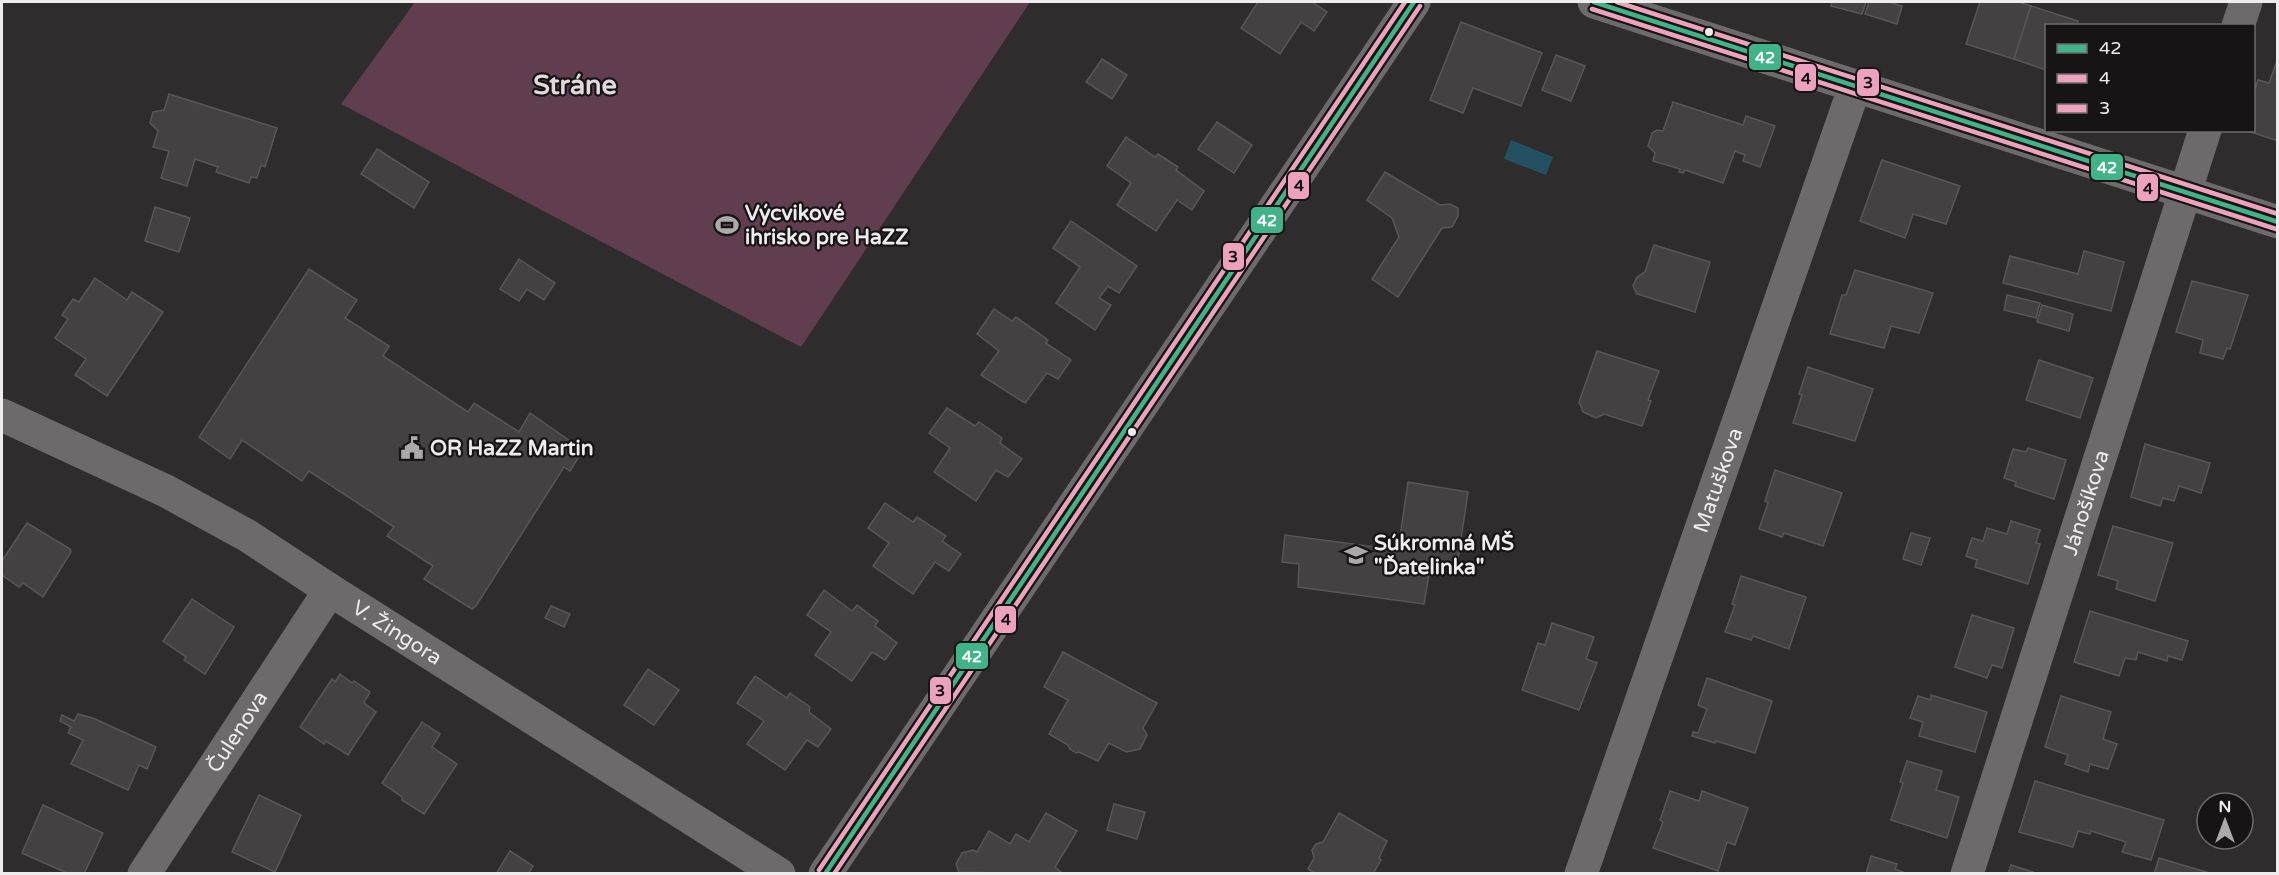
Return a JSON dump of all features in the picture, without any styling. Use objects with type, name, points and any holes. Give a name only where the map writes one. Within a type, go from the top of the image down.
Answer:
[{"type":"street","points":[[825,873],[1414,2]]},
{"type":"street","points":[[1594,2],[2277,222]]},
{"type":"street","points":[[2239,24],[2246,2]]},
{"type":"street","name":"Matuškova","points":[[1581,873],[1855,86]]},
{"type":"street","name":"Jánošíkova","points":[[1967,873],[2204,132]]},
{"type":"street","name":"V. Žingora","points":[[2,415],[166,491],[248,536],[779,873]]},
{"type":"street","name":"Čulenova","points":[[144,873],[330,590]]},
{"type":"shaded area","name":"Výcvikové ihrisko pre HaZZ","points":[[415,2],[1030,2],[801,347],[341,104]]},
{"type":"water","points":[[1511,140],[1553,157],[1546,175],[1504,159]]},
{"type":"building","points":[[1258,2],[1312,2],[1327,12],[1314,31],[1301,22],[1280,54],[1241,28]]},
{"type":"building","points":[[1832,2],[1866,2],[1862,14],[1831,6]]},
{"type":"building","points":[[1869,2],[1889,2],[1902,6],[1897,24],[1865,14]]},
{"type":"building","points":[[1980,2],[2018,2],[2031,6],[2014,59],[1966,44]]},
{"type":"building","points":[[2031,6],[2078,21],[2077,24],[2045,24],[2045,70],[2014,59]]},
{"type":"building","points":[[1461,22],[1542,53],[1521,106],[1473,88],[1463,113],[1430,100]]},
{"type":"building","points":[[1556,55],[1585,66],[1571,101],[1542,90]]},
{"type":"building","points":[[2278,58],[2278,141],[2251,132],[2255,132],[2255,89],[2258,80],[2269,83]]},
{"type":"building","points":[[1102,59],[1127,75],[1112,99],[1086,82]]},
{"type":"building","points":[[169,94],[277,128],[265,167],[261,165],[257,178],[251,177],[249,183],[216,172],[218,167],[195,159],[187,186],[161,178],[169,151],[153,147],[158,131],[150,123],[153,112],[164,110]]},
{"type":"building","points":[[1673,102],[1743,125],[1746,116],[1775,126],[1760,167],[1743,161],[1745,155],[1735,151],[1723,183],[1685,170],[1683,173],[1679,172],[1680,169],[1653,161],[1655,153],[1648,146],[1652,133],[1657,130],[1663,131]]},
{"type":"building","points":[[1217,122],[1252,145],[1234,173],[1198,149]]},
{"type":"building","points":[[1126,137],[1155,157],[1158,154],[1178,167],[1176,170],[1204,191],[1192,210],[1177,200],[1156,231],[1117,205],[1131,183],[1107,166]]},
{"type":"building","points":[[377,149],[429,182],[414,208],[361,174]]},
{"type":"building","points":[[1882,160],[1960,186],[1946,224],[1913,214],[1905,238],[1860,221]]},
{"type":"building","points":[[1385,172],[1440,205],[1450,204],[1458,208],[1458,216],[1452,227],[1442,228],[1398,297],[1372,279],[1399,237],[1392,218],[1367,200]]},
{"type":"building","points":[[155,207],[190,218],[179,252],[145,241]]},
{"type":"building","points":[[1071,221],[1137,266],[1119,293],[1108,286],[1099,298],[1111,305],[1095,330],[1056,303],[1080,267],[1053,248]]},
{"type":"building","points":[[1654,245],[1710,262],[1695,312],[1637,294],[1633,286],[1637,277],[1645,272]]},
{"type":"building","points":[[2084,251],[2124,262],[2111,311],[2003,283],[2010,256],[2078,274]]},
{"type":"building","points":[[519,259],[555,283],[544,300],[527,289],[519,301],[500,289]]},
{"type":"building","points":[[309,269],[357,300],[345,318],[389,346],[383,356],[468,412],[474,403],[519,432],[530,413],[583,450],[570,471],[564,467],[472,609],[424,579],[433,566],[387,536],[394,527],[309,471],[302,481],[242,440],[230,459],[199,437]]},
{"type":"building","points":[[1855,270],[1933,293],[1919,333],[1891,326],[1884,348],[1830,334],[1842,295],[1846,295]]},
{"type":"building","points":[[95,278],[127,300],[132,292],[163,312],[107,396],[75,375],[86,359],[55,338],[68,319],[62,315],[73,299],[79,302]]},
{"type":"building","points":[[2192,281],[2248,295],[2230,349],[2227,348],[2223,359],[2200,353],[2203,340],[2176,332]]},
{"type":"building","points":[[2007,295],[2040,303],[2036,318],[2004,310]]},
{"type":"building","points":[[2042,305],[2073,314],[2069,331],[2037,322]]},
{"type":"building","points":[[994,309],[1012,321],[1016,317],[1048,340],[1046,343],[1071,360],[1058,379],[1047,373],[1025,403],[981,375],[999,351],[977,334]]},
{"type":"building","points":[[1597,351],[1659,371],[1648,400],[1651,401],[1642,426],[1604,414],[1596,418],[1583,412],[1579,402]]},
{"type":"building","points":[[2039,360],[2093,378],[2080,418],[2026,400]]},
{"type":"building","points":[[1808,367],[1873,389],[1855,441],[1793,423]]},
{"type":"building","points":[[947,408],[975,426],[979,422],[1002,438],[1000,443],[1022,459],[1008,477],[996,470],[976,501],[934,472],[950,448],[929,433]]},
{"type":"building","points":[[2145,444],[2210,463],[2201,493],[2179,486],[2174,501],[2163,498],[2160,506],[2131,497]]},
{"type":"building","points":[[2028,448],[2066,460],[2054,499],[2015,486],[2016,482],[2004,478],[2013,449],[2026,452]]},
{"type":"building","points":[[1775,470],[1842,493],[1823,546],[1784,533],[1782,537],[1759,529],[1768,503],[1765,501]]},
{"type":"building","points":[[1408,482],[1468,492],[1457,566],[1431,563],[1424,604],[1298,587],[1299,564],[1282,562],[1285,535],[1398,550]]},
{"type":"building","points":[[885,503],[913,522],[917,517],[946,536],[942,541],[961,554],[949,571],[935,562],[913,594],[873,566],[889,543],[868,528]]},
{"type":"building","points":[[2011,521],[2040,530],[2036,543],[2040,544],[2028,584],[1975,567],[1977,560],[1966,556],[1972,538],[1983,541],[1987,528],[2007,534]]},
{"type":"building","points":[[27,523],[70,549],[71,552],[43,597],[23,583],[19,587],[2,575],[2,561]]},
{"type":"building","points":[[2113,526],[2173,543],[2155,601],[2116,589],[2118,581],[2098,575]]},
{"type":"building","points":[[1911,533],[1930,538],[1921,565],[1903,559]]},
{"type":"building","points":[[1741,576],[1806,597],[1789,649],[1753,636],[1751,640],[1725,632],[1735,605],[1732,604]]},
{"type":"building","points":[[824,590],[852,611],[857,605],[878,621],[875,626],[897,643],[885,660],[872,652],[852,681],[815,655],[831,632],[807,615]]},
{"type":"building","points":[[192,599],[234,627],[205,674],[184,660],[186,657],[163,641]]},
{"type":"building","points":[[551,606],[570,614],[564,627],[545,618]]},
{"type":"building","points":[[2090,611],[2188,641],[2182,660],[2168,656],[2167,661],[2138,652],[2136,660],[2125,658],[2119,676],[2074,662]]},
{"type":"building","points":[[1972,615],[2014,628],[2002,668],[1992,665],[1987,678],[1955,667]]},
{"type":"building","points":[[1552,623],[1594,637],[1586,659],[1597,663],[1579,710],[1522,690],[1538,643],[1545,645]]},
{"type":"building","points":[[1063,652],[1157,703],[1143,728],[1147,735],[1140,749],[1126,752],[1109,743],[1098,761],[1079,752],[1076,753],[1068,745],[1049,734],[1068,700],[1044,687]]},
{"type":"building","points":[[648,669],[679,690],[654,725],[624,705]]},
{"type":"building","points":[[340,674],[370,692],[364,703],[376,712],[348,755],[326,741],[324,744],[300,727],[332,679],[335,682]]},
{"type":"building","points":[[755,676],[787,698],[790,693],[810,707],[809,712],[831,729],[818,747],[807,740],[785,770],[747,744],[764,721],[737,703]]},
{"type":"building","points":[[1707,678],[1772,701],[1755,753],[1692,736],[1693,732],[1698,733],[1707,709],[1698,705]]},
{"type":"building","points":[[1931,695],[1987,712],[1975,752],[1919,736],[1923,722],[1910,718],[1918,696],[1931,700]]},
{"type":"building","points":[[2061,696],[2111,712],[2103,739],[2117,744],[2108,769],[2090,764],[2088,772],[2065,764],[2068,755],[2045,747]]},
{"type":"building","points":[[78,714],[93,718],[156,747],[147,769],[139,765],[128,790],[71,764],[83,740],[68,733],[71,727],[60,721],[62,715],[74,721]]},
{"type":"building","points":[[422,722],[440,734],[432,747],[457,764],[424,814],[402,800],[402,797],[382,783]]},
{"type":"building","points":[[1907,761],[1942,771],[1936,790],[1959,797],[1947,838],[1891,820],[1903,783],[1900,782]]},
{"type":"building","points":[[2035,781],[2164,820],[2151,860],[2122,852],[2126,842],[2091,831],[2090,834],[2078,831],[2073,847],[2019,832]]},
{"type":"building","points":[[1670,791],[1699,801],[1702,791],[1748,808],[1735,845],[1727,842],[1718,871],[1653,848],[1663,822],[1660,820]]},
{"type":"building","points":[[259,795],[301,815],[275,872],[232,852]]},
{"type":"building","points":[[1114,804],[1145,812],[1137,839],[1107,830]]},
{"type":"building","points":[[43,805],[103,833],[84,874],[69,874],[22,853]]},
{"type":"building","points":[[1046,813],[1077,831],[1055,867],[1061,872],[1060,874],[959,872],[956,864],[962,853],[973,850],[977,852],[989,831],[1010,844],[1016,834],[1029,842]]},
{"type":"building","points":[[1339,813],[1387,841],[1379,858],[1381,860],[1373,874],[1316,874],[1308,869],[1314,858],[1312,850],[1316,844],[1323,842]]},
{"type":"building","points":[[510,851],[533,866],[528,874],[496,874]]},
{"type":"building","points":[[1871,856],[1897,864],[1895,869],[1908,874],[1866,874]]},
{"type":"building","points":[[2159,858],[2213,874],[2154,874]]},
{"type":"building","points":[[2011,865],[2039,874],[2008,874]]},
{"type":"transit line","name":"3","points":[[819,870],[1405,2]]},
{"type":"transit line","name":"42","points":[[825,874],[1414,2]]},
{"type":"transit line","name":"42","points":[[1594,2],[2278,222]]},
{"type":"transit line","name":"3","points":[[1617,2],[2278,214]]},
{"type":"transit line","name":"4","points":[[834,874],[1420,6]]},
{"type":"transit line","name":"4","points":[[1592,9],[2276,229]]},
{"type":"place","name":"Výcvikové ihrisko pre HaZZ","points":[[727,225]]},
{"type":"place","name":"OR HaZZ Martin","points":[[412,448]]},
{"type":"place","name":"Súkromná MŠ \"Ďatelinka\"","points":[[1356,555]]},
{"type":"district","name":"Stráne","points":[[575,85]]}]
